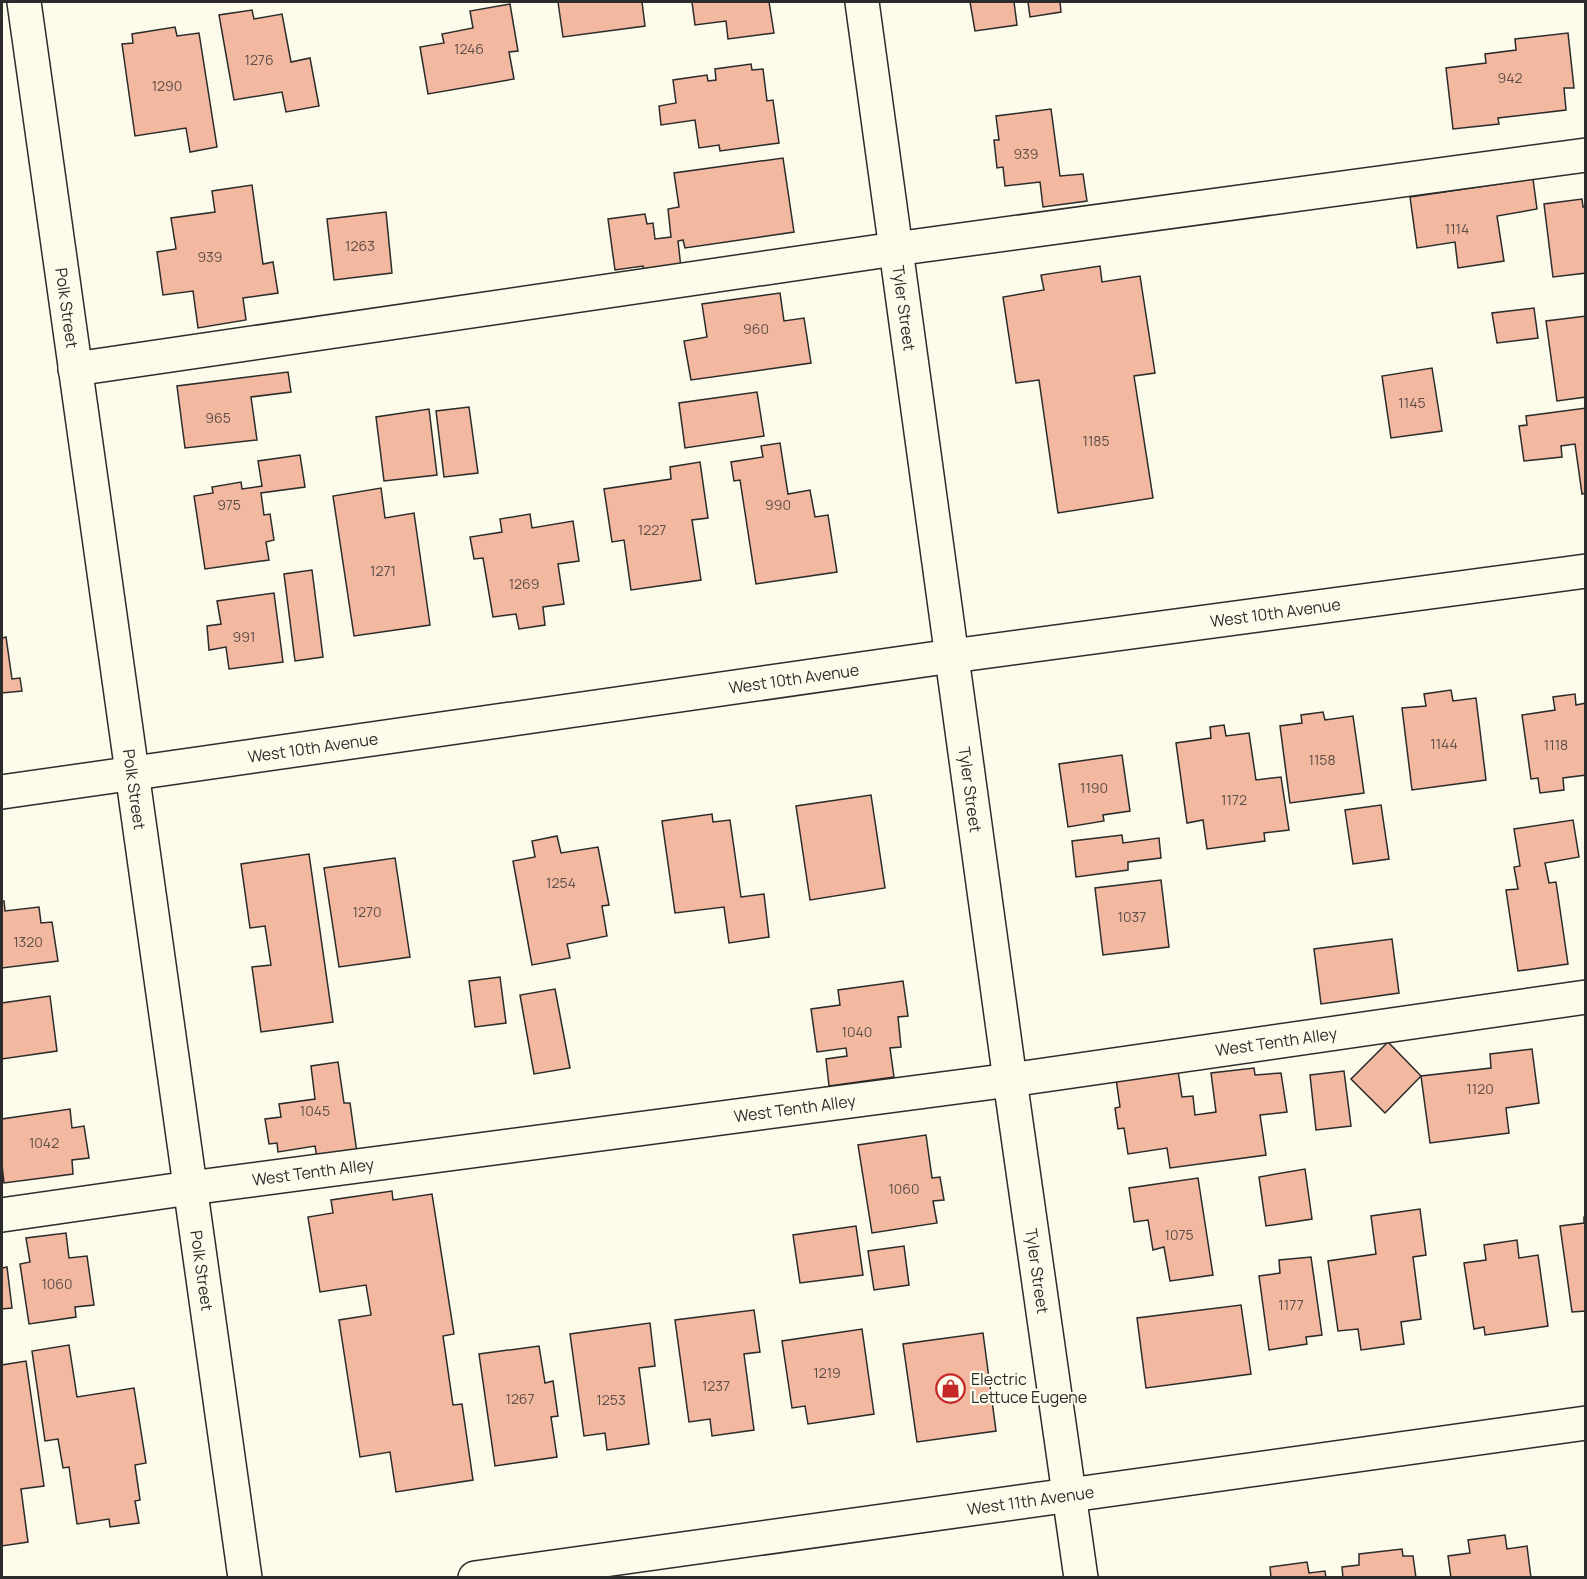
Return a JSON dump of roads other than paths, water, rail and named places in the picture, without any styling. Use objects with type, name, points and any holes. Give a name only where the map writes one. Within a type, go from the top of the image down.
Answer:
[{"type":"street","name":"Polk Street","points":[[24,2],[245,1578]]},
{"type":"street","name":"Tyler Street","points":[[862,2],[1081,1578]]},
{"type":"street","points":[[75,369],[896,249],[1586,154]]},
{"type":"street","name":"West 10th Avenue","points":[[2,792],[952,656],[1586,571]]},
{"type":"street","name":"West Tenth Alley","points":[[2,1215],[190,1188],[1010,1080],[1586,997]]},
{"type":"street","name":"West 11th Avenue","points":[[475,1578],[1586,1423]]},
{"type":"place","name":"Electric Lettuce Eugene","points":[[950,1388]]}]
